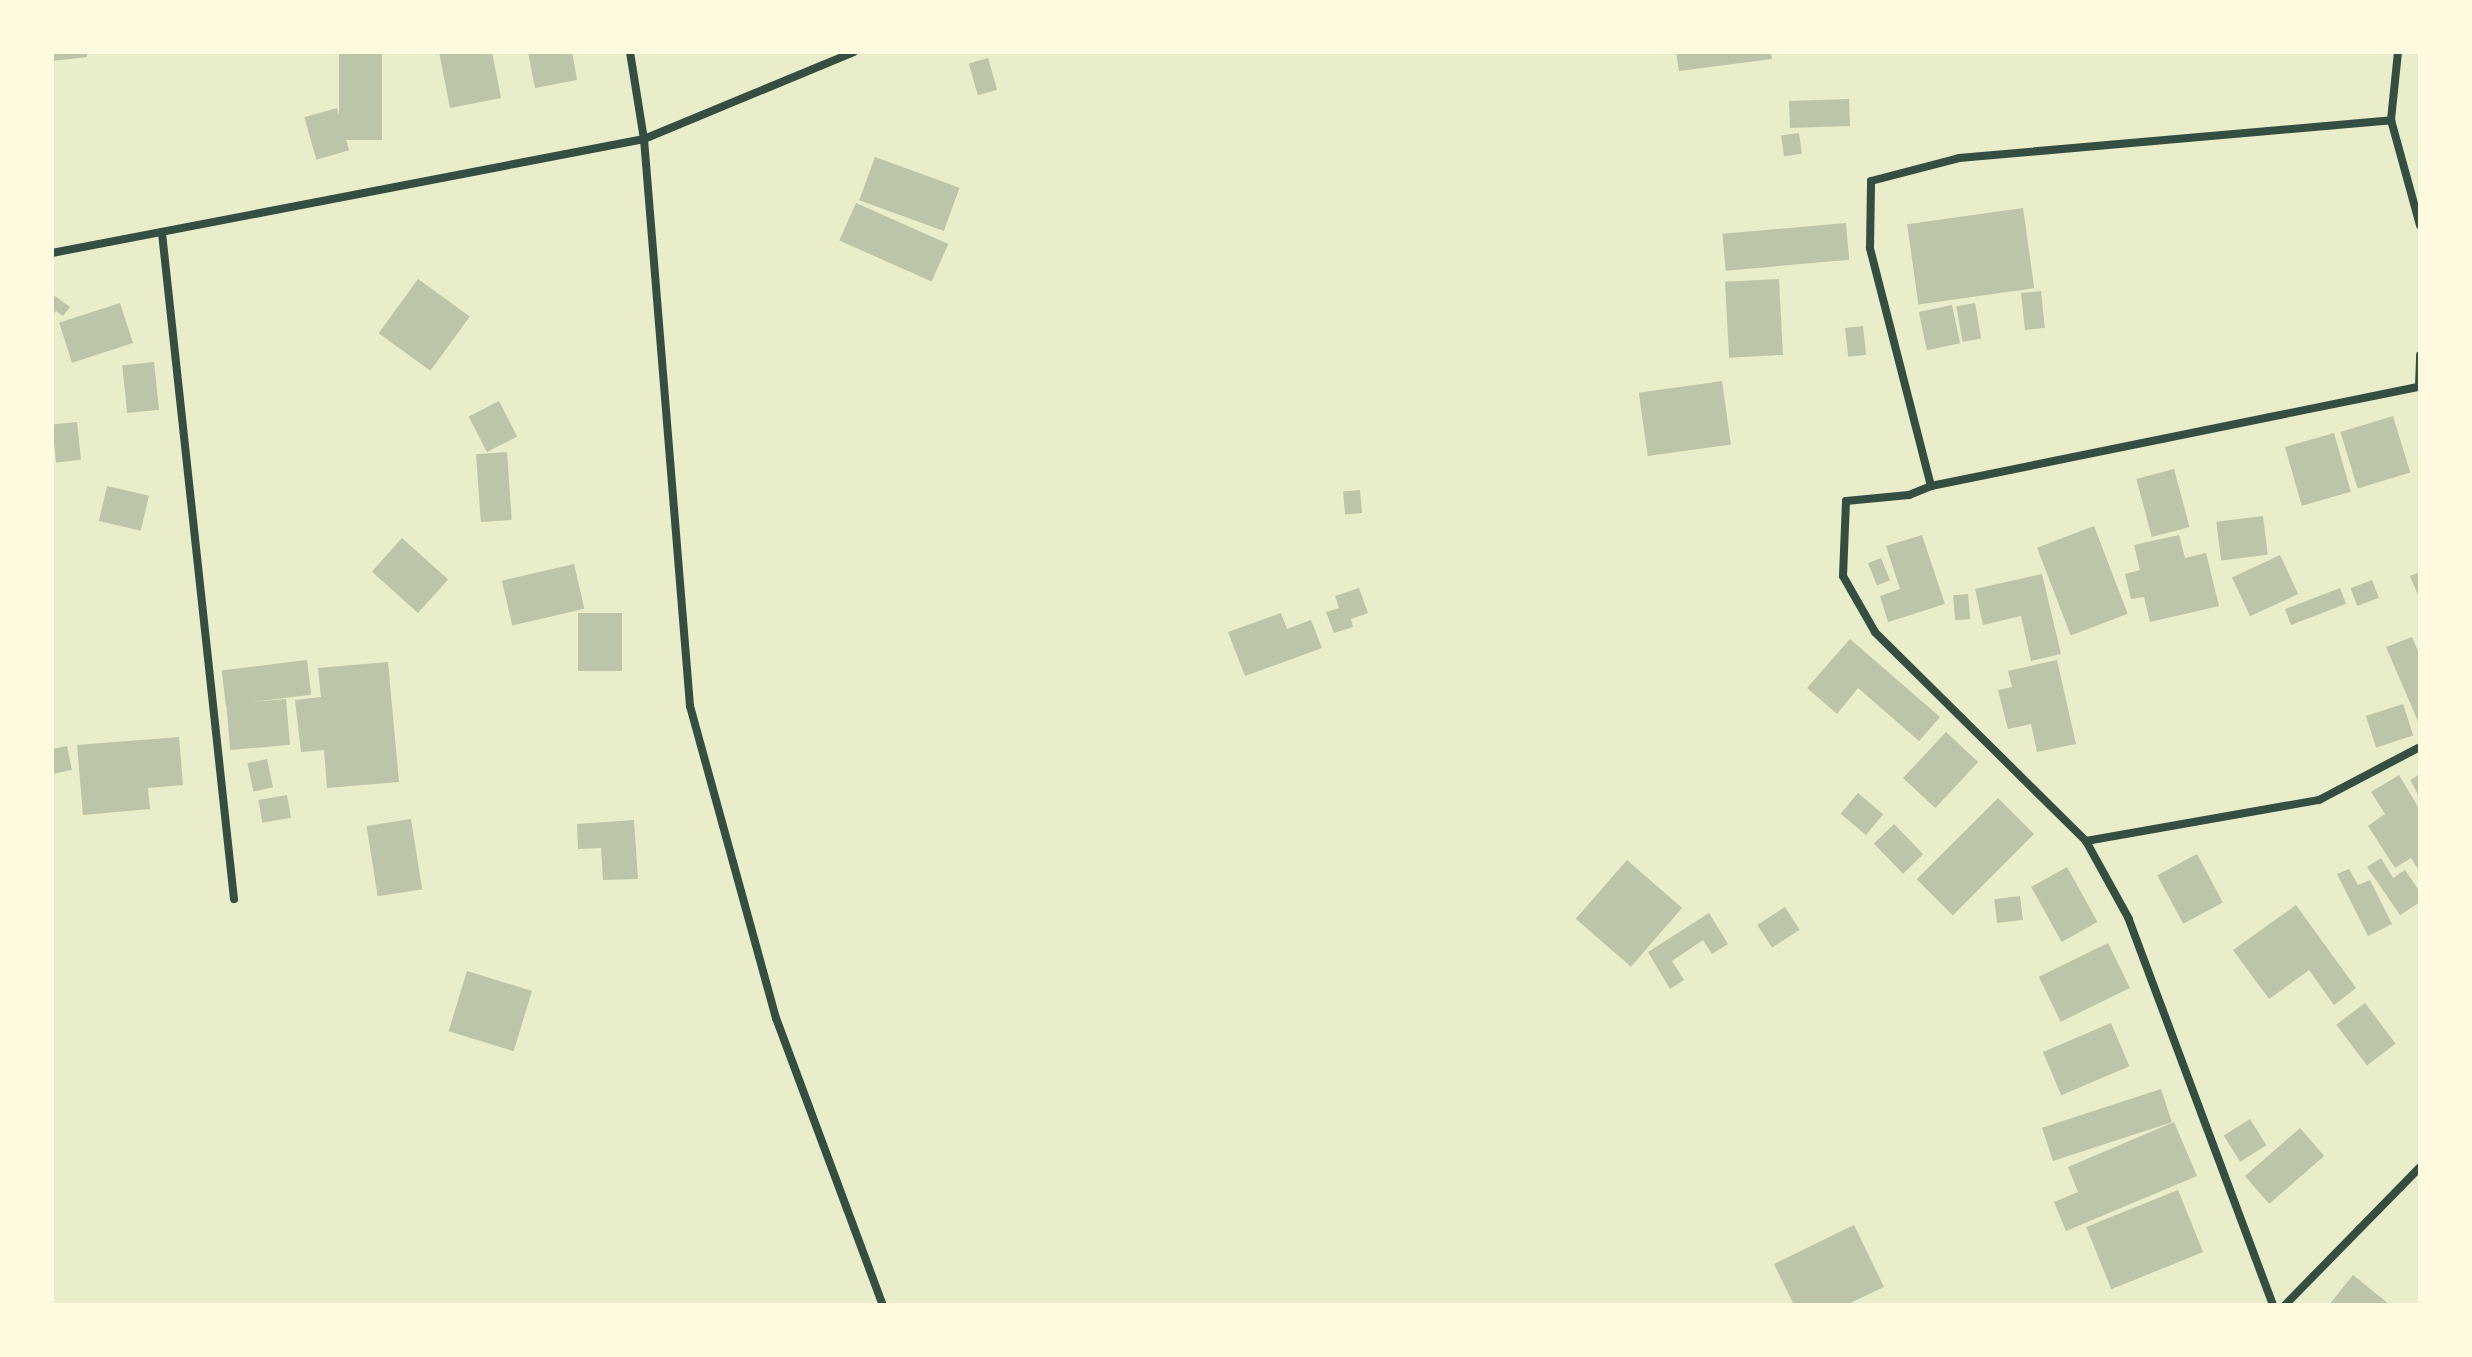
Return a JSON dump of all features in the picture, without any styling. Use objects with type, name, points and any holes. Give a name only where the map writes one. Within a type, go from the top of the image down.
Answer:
[{"type":"street","points":[[630,52],[644,139],[690,706],[776,1018],[883,1305]]},
{"type":"street","points":[[52,253],[644,139],[854,52]]},
{"type":"street","points":[[2398,52],[2391,120],[2420,225]]},
{"type":"street","points":[[1931,486],[1870,248],[1871,181],[1959,158],[2391,120]]},
{"type":"street","points":[[162,233],[234,899]]},
{"type":"street","points":[[2273,1305],[2129,919],[2086,841],[1875,632],[1843,576],[1846,501],[1909,495],[1931,486],[2420,387],[2420,355]]},
{"type":"street","points":[[2086,841],[2319,800],[2420,747]]},
{"type":"street","points":[[2285,1305],[2420,1167]]},
{"type":"building","points":[[52,52],[87,52],[87,57],[52,61]]},
{"type":"building","points":[[339,52],[382,52],[382,140],[339,140]]},
{"type":"building","points":[[439,52],[492,52],[501,98],[450,108]]},
{"type":"building","points":[[528,52],[572,52],[577,80],[535,88]]},
{"type":"building","points":[[1676,52],[1771,52],[1772,59],[1679,71]]},
{"type":"building","points":[[988,58],[997,90],[978,95],[969,64]]},
{"type":"building","points":[[1849,99],[1850,126],[1790,128],[1789,101]]},
{"type":"building","points":[[337,108],[349,150],[316,160],[304,117]]},
{"type":"building","points":[[1799,133],[1802,154],[1784,156],[1781,136]]},
{"type":"building","points":[[875,157],[960,188],[944,231],[859,200]]},
{"type":"building","points":[[856,203],[948,244],[932,282],[839,240]]},
{"type":"building","points":[[2023,208],[2034,288],[1918,304],[1907,224]]},
{"type":"building","points":[[1846,223],[1849,260],[1726,271],[1722,234]]},
{"type":"building","points":[[418,279],[470,317],[430,371],[379,333]]},
{"type":"building","points":[[1779,279],[1783,355],[1729,358],[1725,282]]},
{"type":"building","points":[[2041,291],[2045,328],[2025,330],[2021,293]]},
{"type":"building","points":[[52,294],[70,307],[63,316],[56,311],[52,317]]},
{"type":"building","points":[[120,303],[133,343],[72,363],[59,323]]},
{"type":"building","points":[[1975,303],[1981,338],[1963,342],[1956,306]]},
{"type":"building","points":[[1952,305],[1960,343],[1927,350],[1919,312]]},
{"type":"building","points":[[1863,326],[1866,355],[1848,357],[1845,328]]},
{"type":"building","points":[[154,362],[159,410],[127,413],[122,365]]},
{"type":"building","points":[[1722,381],[1731,444],[1648,456],[1639,393]]},
{"type":"building","points":[[499,401],[517,437],[487,452],[469,416]]},
{"type":"building","points":[[2393,416],[2410,472],[2358,489],[2340,432]]},
{"type":"building","points":[[77,422],[81,460],[56,462],[52,425]]},
{"type":"building","points":[[2334,433],[2351,492],[2302,506],[2285,447]]},
{"type":"building","points":[[507,452],[512,520],[481,522],[476,454]]},
{"type":"building","points":[[2174,469],[2190,527],[2152,537],[2136,479]]},
{"type":"building","points":[[107,486],[149,496],[141,531],[99,521]]},
{"type":"building","points":[[1360,490],[1362,513],[1345,514],[1343,491]]},
{"type":"building","points":[[2263,516],[2268,555],[2221,560],[2216,522]]},
{"type":"building","points":[[2094,526],[2128,614],[2071,636],[2037,548]]},
{"type":"building","points":[[1922,535],[1945,604],[1888,622],[1880,596],[1900,589],[1886,546]]},
{"type":"building","points":[[2179,535],[2185,558],[2206,553],[2219,606],[2150,622],[2144,597],[2131,599],[2125,574],[2140,570],[2134,545]]},
{"type":"building","points":[[402,538],[448,579],[418,613],[372,571]]},
{"type":"building","points":[[2280,555],[2298,594],[2250,616],[2232,577]]},
{"type":"building","points":[[1881,558],[1890,580],[1877,585],[1868,563]]},
{"type":"building","points":[[574,564],[584,609],[512,625],[502,581]]},
{"type":"building","points":[[2420,572],[2420,600],[2410,576]]},
{"type":"building","points":[[2042,574],[2061,654],[2031,661],[2021,616],[1983,625],[1975,589]]},
{"type":"building","points":[[2372,580],[2379,598],[2357,606],[2351,588]]},
{"type":"building","points":[[1359,588],[1368,613],[1351,619],[1353,627],[1334,633],[1326,612],[1339,608],[1335,596]]},
{"type":"building","points":[[2340,588],[2346,604],[2291,625],[2285,609]]},
{"type":"building","points":[[1968,594],[1970,619],[1955,620],[1953,595]]},
{"type":"building","points":[[578,613],[622,613],[622,671],[578,671]]},
{"type":"building","points":[[1281,613],[1287,629],[1311,620],[1322,648],[1245,676],[1228,632]]},
{"type":"building","points":[[2412,637],[2420,656],[2420,726],[2386,647]]},
{"type":"building","points":[[1850,639],[1940,717],[1919,741],[1858,688],[1837,714],[1807,688]]},
{"type":"building","points":[[307,660],[311,695],[226,705],[222,670]]},
{"type":"building","points":[[2057,660],[2076,744],[2037,752],[2031,724],[2008,729],[1998,690],[2012,687],[2008,671]]},
{"type":"building","points":[[388,662],[399,782],[327,788],[324,750],[301,752],[295,700],[321,697],[318,668]]},
{"type":"building","points":[[286,699],[290,745],[230,750],[226,704]]},
{"type":"building","points":[[2403,704],[2413,735],[2376,747],[2366,716]]},
{"type":"building","points":[[1946,732],[1978,762],[1935,808],[1903,778]]},
{"type":"building","points":[[179,737],[183,785],[148,788],[150,809],[83,815],[77,745]]},
{"type":"building","points":[[67,746],[72,770],[52,774],[52,749]]},
{"type":"building","points":[[267,759],[273,787],[253,792],[247,763]]},
{"type":"building","points":[[2420,774],[2420,798],[2410,780]]},
{"type":"building","points":[[2399,775],[2420,810],[2420,872],[2411,858],[2395,868],[2368,826],[2385,814],[2371,792]]},
{"type":"building","points":[[1858,793],[1883,814],[1866,835],[1841,814]]},
{"type":"building","points":[[287,795],[291,818],[262,823],[258,800]]},
{"type":"building","points":[[1998,798],[2034,834],[1953,915],[1917,879]]},
{"type":"building","points":[[411,819],[422,889],[378,896],[367,826]]},
{"type":"building","points":[[634,820],[638,879],[603,880],[601,848],[578,849],[577,824]]},
{"type":"building","points":[[1894,824],[1923,854],[1903,874],[1874,843]]},
{"type":"building","points":[[2197,854],[2223,903],[2183,924],[2157,875]]},
{"type":"building","points":[[2381,858],[2393,878],[2405,870],[2420,892],[2420,902],[2400,915],[2367,867]]},
{"type":"building","points":[[1627,860],[1682,908],[1631,967],[1576,919]]},
{"type":"building","points":[[2067,867],[2098,922],[2062,942],[2031,887]]},
{"type":"building","points":[[2349,869],[2358,885],[2370,880],[2392,924],[2368,936],[2337,874]]},
{"type":"building","points":[[2020,896],[2023,920],[1997,923],[1994,899]]},
{"type":"building","points":[[2296,905],[2356,988],[2334,1005],[2309,970],[2269,999],[2233,950]]},
{"type":"building","points":[[1785,907],[1800,930],[1772,948],[1757,925]]},
{"type":"building","points":[[1709,913],[1728,944],[1712,954],[1703,940],[1672,961],[1684,980],[1670,989],[1648,952]]},
{"type":"building","points":[[2108,943],[2130,988],[2061,1022],[2039,977]]},
{"type":"building","points":[[467,971],[532,991],[514,1051],[449,1031]]},
{"type":"building","points":[[2365,1003],[2396,1044],[2367,1065],[2336,1025]]},
{"type":"building","points":[[2111,1023],[2129,1066],[2061,1095],[2043,1052]]},
{"type":"building","points":[[2161,1089],[2172,1122],[2053,1161],[2042,1128]]},
{"type":"building","points":[[2250,1119],[2266,1145],[2240,1162],[2224,1135]]},
{"type":"building","points":[[2174,1122],[2197,1176],[2066,1231],[2054,1202],[2078,1192],[2068,1167]]},
{"type":"building","points":[[2300,1128],[2324,1156],[2269,1204],[2245,1176]]},
{"type":"building","points":[[2178,1190],[2203,1252],[2111,1289],[2086,1227]]},
{"type":"building","points":[[1854,1225],[1884,1287],[1846,1305],[1794,1305],[1774,1264]]},
{"type":"building","points":[[2353,1275],[2390,1305],[2329,1305]]}]
